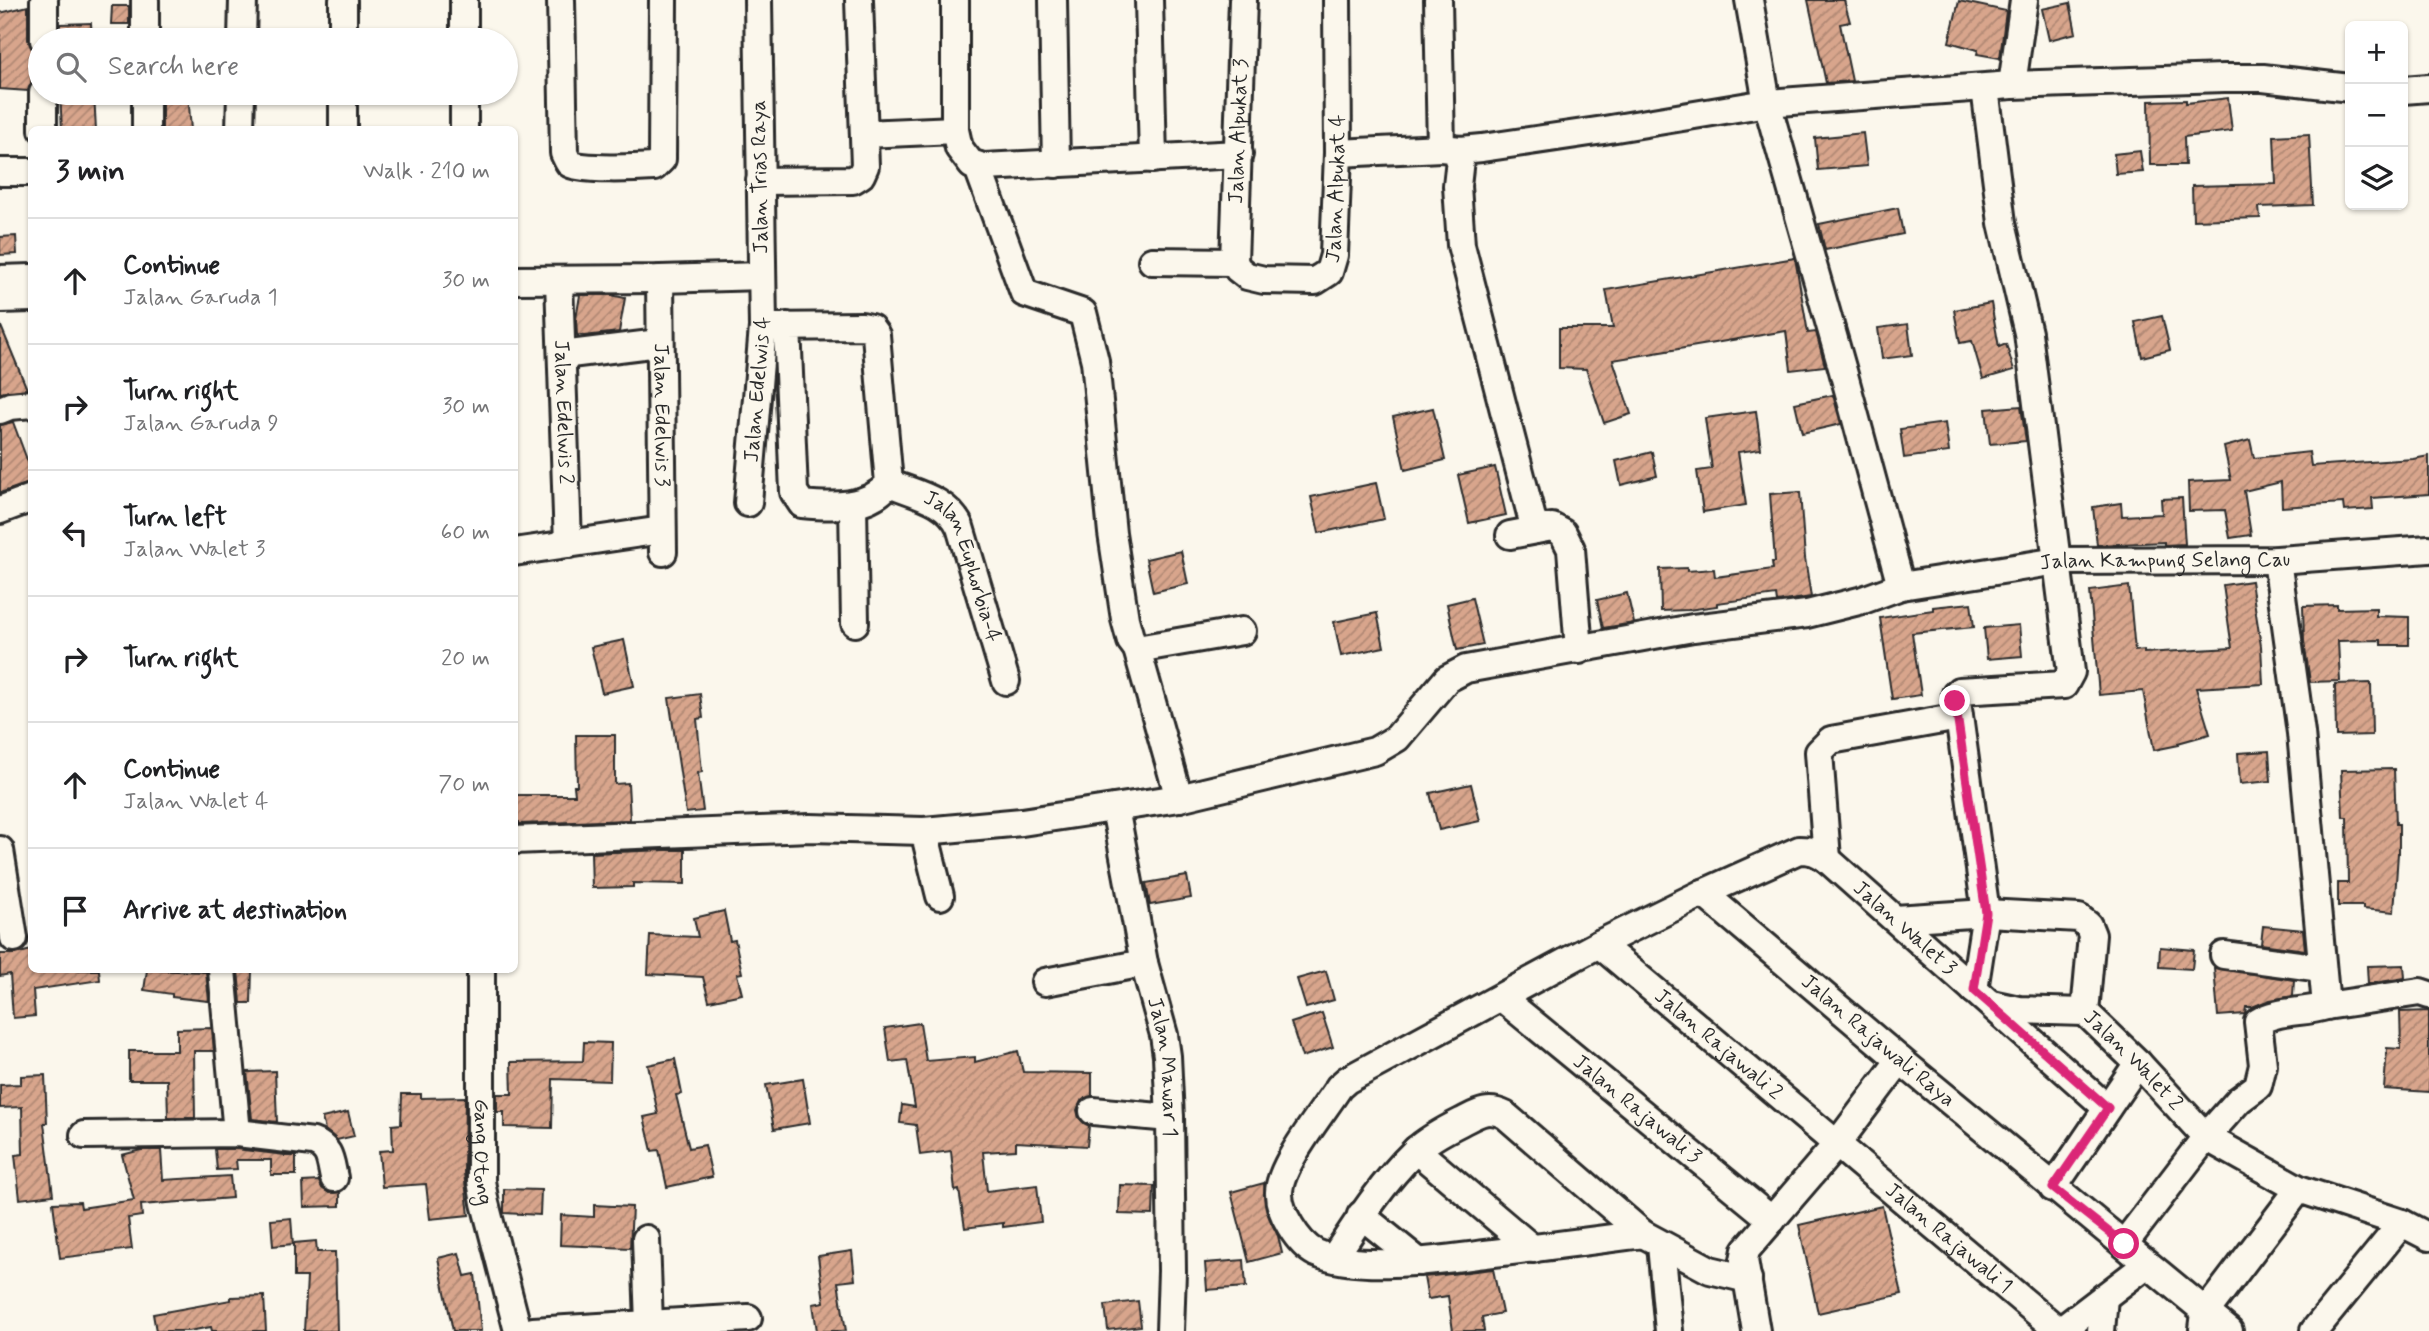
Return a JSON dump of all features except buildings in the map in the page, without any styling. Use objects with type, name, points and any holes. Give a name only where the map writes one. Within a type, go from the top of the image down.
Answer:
[{"type":"street","points":[[44,0],[44,28]]},
{"type":"street","points":[[145,0],[145,28]]},
{"type":"street","points":[[242,28],[243,0]]},
{"type":"street","points":[[343,0],[343,28]]},
{"type":"street","points":[[448,0],[448,28]]},
{"type":"street","points":[[464,0],[464,28]]},
{"type":"street","points":[[561,0],[564,153],[568,163],[577,167],[611,168],[654,167],[662,159],[663,0]]},
{"type":"street","name":"Jalan Trias Raya","points":[[518,280],[762,276],[758,0]]},
{"type":"street","points":[[760,181],[853,180],[861,175],[865,166],[859,0]]},
{"type":"street","points":[[955,0],[955,130],[959,148],[972,165],[1056,164],[1239,154]]},
{"type":"street","points":[[1053,0],[1056,164]]},
{"type":"street","points":[[1149,0],[1153,159]]},
{"type":"street","name":"Jalan Alpukat 3","points":[[1234,262],[1242,0]]},
{"type":"street","name":"Jalan Alpukat 4","points":[[1234,262],[1247,276],[1264,280],[1315,281],[1329,272],[1334,256],[1338,153],[1337,0]]},
{"type":"street","points":[[1438,0],[1461,245],[1523,532],[1552,527],[1563,533],[1571,549],[1579,650]]},
{"type":"street","points":[[1749,0],[1767,103],[1901,586]]},
{"type":"street","points":[[2012,85],[2024,0]]},
{"type":"street","points":[[1338,153],[1451,149],[1604,130],[1767,103],[2012,85],[2224,78],[2287,80],[2345,87]]},
{"type":"street","points":[[1828,859],[1819,752],[1823,746],[1832,740],[1959,704],[2064,685],[2071,672],[2028,333],[2002,223],[1985,88]]},
{"type":"street","points":[[2408,90],[2429,88]]},
{"type":"street","points":[[43,105],[43,126]]},
{"type":"street","points":[[146,105],[146,126]]},
{"type":"street","points":[[240,126],[241,105]]},
{"type":"street","points":[[343,105],[343,126]]},
{"type":"street","points":[[448,105],[448,126]]},
{"type":"street","points":[[464,105],[464,126]]},
{"type":"street","points":[[864,134],[955,130]]},
{"type":"street","points":[[977,166],[1024,293],[1083,313],[1095,361],[1105,475],[1118,581],[1128,632],[1137,649],[1179,798]]},
{"type":"street","points":[[0,172],[28,172]]},
{"type":"street","points":[[1152,261],[1234,262]]},
{"type":"street","name":"Jalan Edelwis 4","points":[[748,503],[775,327],[762,276]]},
{"type":"street","points":[[0,279],[28,278]]},
{"type":"street","name":"Jalan Edelwis 3","points":[[568,544],[663,541],[660,279]]},
{"type":"street","name":"Jalan Edelwis 2","points":[[559,281],[568,544]]},
{"type":"street","points":[[0,299],[28,298]]},
{"type":"street","points":[[862,326],[871,328],[876,335],[889,483],[880,494],[853,504],[802,504],[794,492],[775,327],[862,326]]},
{"type":"street","points":[[562,355],[659,343]]},
{"type":"street","points":[[0,410],[10,405],[28,404]]},
{"type":"street","name":"Jalan Euphorbia-4","points":[[889,483],[933,501],[954,514],[1006,681]]},
{"type":"street","points":[[0,510],[28,500]]},
{"type":"street","points":[[853,504],[855,623]]},
{"type":"street","points":[[518,551],[568,544]]},
{"type":"street","name":"Jalan Kampung Selang Cau","points":[[518,840],[810,828],[924,831],[1022,822],[1115,808],[1179,798],[1375,751],[1397,738],[1447,679],[1466,669],[1693,628],[1807,614],[1863,600],[1901,586],[2058,561],[2277,560],[2429,549]]},
{"type":"street","points":[[2277,560],[2301,733],[2326,1006]]},
{"type":"street","points":[[1137,649],[1242,631]]},
{"type":"street","points":[[1959,704],[1986,913],[1982,997],[2019,1010],[2085,1013]]},
{"type":"street","name":"Jalan Mawar 1","points":[[1115,808],[1144,963],[1164,1035],[1170,1118],[1170,1331]]},
{"type":"street","points":[[924,831],[940,896]]},
{"type":"street","points":[[0,850],[15,938]]},
{"type":"street","points":[[1652,1240],[1533,1248],[1419,1262],[1348,1262],[1314,1252],[1302,1241],[1282,1214],[1278,1193],[1282,1173],[1339,1087],[1347,1080],[1599,944],[1703,893],[1799,850],[1819,853],[1828,859]]},
{"type":"street","name":"Jalan Walet 3","points":[[1828,859],[2108,1108]]},
{"type":"street","name":"Jalan Rajawali Raya","points":[[1703,893],[2053,1188],[2124,1244],[2204,1322],[2229,1331]]},
{"type":"street","name":"Jalan Walet 2","points":[[1895,919],[1986,913],[2079,918],[2088,925],[2092,935],[2085,1013],[2138,1063],[2206,1137],[2299,1189],[2402,1223],[2429,1237]]},
{"type":"street","name":"Jalan Rajawali 2","points":[[1599,944],[1837,1144]]},
{"type":"street","points":[[2224,955],[2321,968]]},
{"type":"street","points":[[1045,982],[1144,963]]},
{"type":"street","points":[[222,973],[237,1133]]},
{"type":"street","name":"Gang Otong","points":[[481,973],[481,1181],[518,1331]]},
{"type":"street","points":[[2124,1244],[2206,1137],[2239,1100],[2258,1086],[2263,1065],[2258,1022],[2264,1017],[2420,992],[2429,995]]},
{"type":"street","name":"Jalan Rajawali 3","points":[[1502,998],[1772,1220]]},
{"type":"street","points":[[1756,1331],[1744,1260],[1746,1250],[1837,1144],[1900,1060]]},
{"type":"street","points":[[2053,1188],[2138,1063]]},
{"type":"street","points":[[1334,1258],[1362,1215],[1416,1150],[1446,1130],[1482,1111],[1493,1109],[1505,1115],[1652,1240],[1710,1270],[1748,1279]]},
{"type":"street","points":[[1093,1111],[1170,1118]]},
{"type":"street","points":[[84,1135],[237,1133],[323,1145],[328,1150],[334,1178]]},
{"type":"street","name":"Jalan Rajawali 1","points":[[1837,1144],[2060,1331]]},
{"type":"street","points":[[1416,1150],[1533,1248]]},
{"type":"street","points":[[2204,1322],[2299,1189]]},
{"type":"street","points":[[1362,1215],[1419,1262]]},
{"type":"street","points":[[2314,1331],[2402,1223]]},
{"type":"street","points":[[646,1239],[649,1324]]},
{"type":"street","points":[[1652,1240],[1669,1331]]},
{"type":"street","points":[[2060,1331],[2146,1265]]},
{"type":"street","points":[[2101,1331],[2104,1297]]},
{"type":"street","points":[[533,1331],[748,1318]]},
{"type":"route","points":[[1955,701],[1986,913],[1974,990],[2108,1108],[2053,1188],[2124,1244]]}]
